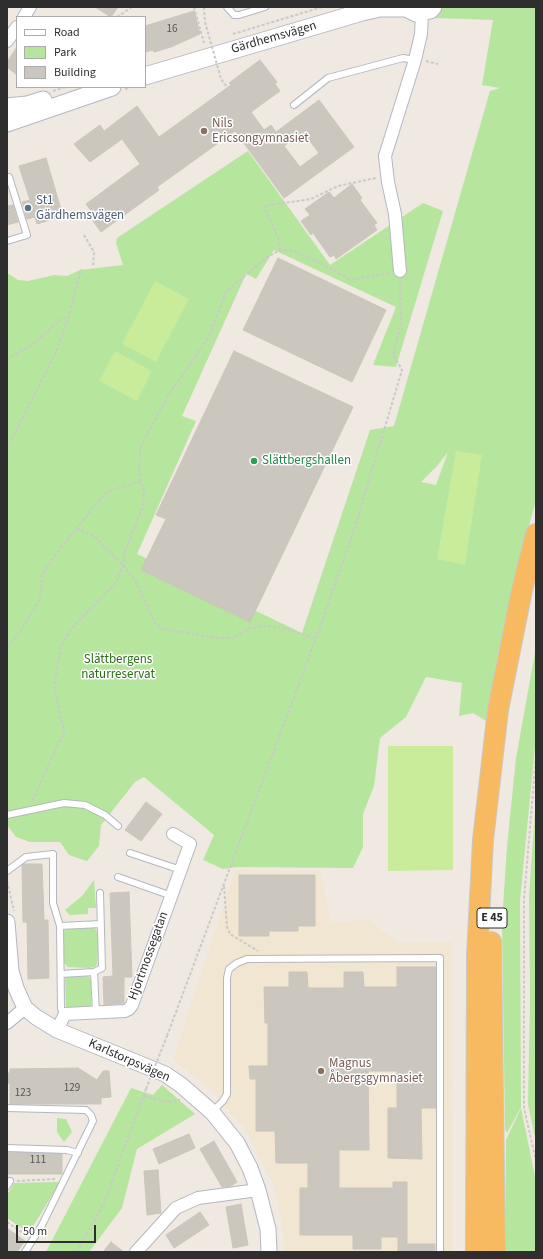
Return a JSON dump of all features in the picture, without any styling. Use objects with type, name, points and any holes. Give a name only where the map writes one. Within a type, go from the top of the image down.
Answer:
[{"type":"highway","name":"E 45","points":[[476,1252],[477,956],[483,840],[490,768],[500,703],[522,590],[536,534]]},
{"type":"highway","name":"E 45","points":[[495,1252],[491,955],[492,896],[498,824],[512,711],[536,588]]},
{"type":"main road","name":"Gärdhemsvägen","points":[[146,69],[352,7]]},
{"type":"main road","name":"Gärdhemsvägen","points":[[146,76],[362,12],[380,8],[404,8],[416,13],[428,10]]},
{"type":"main road","points":[[7,107],[27,105],[82,88]]},
{"type":"main road","points":[[7,124],[109,88]]},
{"type":"street","points":[[25,16],[30,7]]},
{"type":"street","points":[[400,271],[395,214],[387,177],[385,156],[415,60],[428,10]]},
{"type":"street","name":"Hjortmossegatan","points":[[65,1014],[125,1010],[129,1009],[132,1005],[190,844],[173,834]]},
{"type":"street","points":[[7,1023],[25,1008],[16,988],[12,971],[11,918]]},
{"type":"street","name":"Karlstorpsvägen","points":[[25,1008],[57,1030],[165,1074],[197,1098],[212,1112],[237,1143],[250,1168],[258,1190],[268,1229],[269,1252]]},
{"type":"street","points":[[57,1030],[65,1014]]},
{"type":"street","points":[[136,1252],[176,1208],[198,1198],[258,1190]]},
{"type":"lane","points":[[227,7],[234,15],[265,7]]},
{"type":"lane","points":[[294,105],[328,78],[403,58],[415,60]]},
{"type":"lane","points":[[7,177],[9,177],[27,235],[7,241]]},
{"type":"lane","points":[[7,815],[31,808],[64,803],[85,805],[105,815],[118,826]]},
{"type":"lane","points":[[130,852],[181,870]]},
{"type":"lane","points":[[7,871],[26,857],[53,854],[53,903],[60,926],[61,1009],[65,1014]]},
{"type":"lane","points":[[118,877],[172,896]]},
{"type":"lane","points":[[61,974],[94,972],[102,968],[100,893]]},
{"type":"lane","points":[[60,926],[101,924]]},
{"type":"lane","points":[[212,1112],[224,1101],[227,1094],[227,978],[229,970],[237,963],[248,959],[440,958],[440,1252]]},
{"type":"lane","points":[[94,972],[96,1012]]},
{"type":"lane","points":[[7,1108],[86,1110],[91,1115],[93,1121],[66,1179],[25,1252]]},
{"type":"lane","points":[[7,1148],[67,1150],[78,1153]]},
{"type":"path","points":[[118,16],[132,7]]},
{"type":"path","points":[[194,7],[204,44]]},
{"type":"path","points":[[204,7],[205,22],[222,79],[234,96]]},
{"type":"path","points":[[429,62],[438,64]]},
{"type":"path","points":[[280,250],[278,238],[264,206],[311,199],[346,184],[387,177]]},
{"type":"path","points":[[84,235],[94,252],[93,267]]},
{"type":"path","points":[[31,808],[30,804],[64,732],[54,685],[61,646],[70,630],[116,583],[123,565],[124,554],[144,506],[144,493],[139,471],[140,448],[166,399],[208,336],[226,292],[268,257],[280,250],[292,250],[332,269],[350,280],[400,271],[401,324],[393,354],[402,370],[356,524],[224,885],[104,1203],[77,1252]]},
{"type":"path","points":[[7,449],[56,352],[69,316],[81,269]]},
{"type":"path","points":[[7,359],[32,344],[61,319],[69,316]]},
{"type":"path","points":[[7,647],[18,635],[40,599],[42,575],[106,492],[141,481]]},
{"type":"path","points":[[77,528],[94,536],[123,565],[136,582],[155,623],[163,629],[233,638],[250,628],[265,626],[282,628],[315,638]]},
{"type":"path","points":[[536,756],[524,899],[524,1108],[536,1162]]},
{"type":"path","points":[[7,881],[11,918]]},
{"type":"path","points":[[224,885],[228,928],[230,934],[260,952],[261,959]]},
{"type":"path","points":[[144,1096],[167,1102],[197,1098]]},
{"type":"path","points":[[9,1184],[66,1179]]},
{"type":"path","points":[[7,1222],[33,1240]]},
{"type":"shaded area","name":"Magnus Åbergsgymnasiet","points":[[235,870],[321,871],[330,922],[369,920],[398,943],[452,942],[453,1252],[285,1252],[282,1222],[274,1186],[246,1130],[204,1083],[173,1060]]},
{"type":"green space","name":"Slättbergens naturreservat","points":[[444,7],[536,7],[536,500],[515,577],[497,659],[488,722],[473,713],[459,716],[462,683],[426,677],[406,717],[380,738],[374,786],[363,814],[363,847],[353,868],[237,867],[223,869],[203,860],[214,835],[144,777],[135,782],[101,825],[99,846],[87,861],[69,855],[60,842],[30,842],[16,837],[7,825],[7,273],[18,280],[28,281],[54,275],[67,276],[80,270],[123,265],[116,243],[117,238],[248,151],[330,265],[423,203],[443,211],[396,367],[373,365],[396,307],[274,250],[256,279],[246,274],[182,416],[196,421],[137,554],[302,633],[370,430],[394,426],[490,91],[500,88],[482,85],[493,20],[435,18],[437,11]],"holes":[[[448,452],[436,485],[421,482]]]},
{"type":"green space","points":[[155,281],[189,299],[156,362],[122,344]]},
{"type":"green space","points":[[115,351],[152,371],[137,401],[99,381]]},
{"type":"green space","points":[[456,451],[482,455],[465,565],[437,559]]},
{"type":"green space","points":[[536,647],[536,737],[520,900],[521,1107],[507,1133],[505,1129],[502,922],[507,847],[516,758]]},
{"type":"green space","points":[[388,746],[453,746],[453,870],[388,871]]},
{"type":"green space","points":[[536,798],[536,1142],[528,1104],[530,998],[529,896]]},
{"type":"green space","points":[[94,880],[96,908],[88,908],[88,914],[70,915],[65,910],[82,896]]},
{"type":"green space","points":[[68,928],[95,928],[99,936],[97,964],[95,967],[89,968],[68,967],[64,963],[62,935],[65,930]]},
{"type":"green space","points":[[88,976],[92,981],[91,1006],[66,1008],[65,977]]},
{"type":"green space","points":[[162,1085],[195,1114],[137,1149],[122,1208],[89,1252],[46,1252],[131,1088],[153,1095]]},
{"type":"green space","points":[[521,1108],[536,1181],[536,1252],[505,1252],[506,1140]]},
{"type":"green space","points":[[57,1118],[66,1119],[72,1132],[64,1142],[57,1132]]},
{"type":"green space","points":[[60,1182],[29,1233],[7,1218],[7,1195],[14,1183]]},
{"type":"building","points":[[95,7],[118,7],[112,16]]},
{"type":"building","points":[[194,11],[200,34],[171,47],[154,52],[153,50],[146,52],[146,26]]},
{"type":"building","points":[[16,48],[16,74],[7,67],[7,62]]},
{"type":"building","points":[[260,60],[277,82],[275,84],[280,91],[251,112],[264,130],[271,125],[276,132],[319,100],[354,147],[284,198],[235,131],[157,187],[159,190],[101,232],[93,221],[97,219],[86,204],[140,164],[122,139],[90,162],[74,144],[100,125],[104,131],[137,106],[159,137],[231,85],[229,83]],"holes":[[[303,132],[319,153],[300,167],[284,146]]]},
{"type":"building","points":[[46,158],[63,216],[37,224],[35,217],[27,219],[22,202],[30,200],[19,166]]},
{"type":"building","points":[[352,184],[362,198],[360,200],[377,223],[374,225],[377,230],[336,259],[334,255],[330,257],[313,233],[311,235],[301,221],[310,215],[305,209],[329,192],[334,198]]},
{"type":"building","points":[[13,205],[18,222],[7,225],[7,206]]},
{"type":"building","points":[[278,258],[386,310],[352,382],[243,330]]},
{"type":"building","name":"Slättbergshallen","points":[[234,351],[353,407],[250,622],[141,570],[166,519],[156,515]]},
{"type":"building","points":[[146,802],[162,814],[141,841],[125,830]]},
{"type":"building","points":[[42,864],[44,920],[48,920],[49,978],[28,979],[27,922],[23,922],[22,865]]},
{"type":"building","points":[[239,875],[315,875],[315,926],[298,926],[298,931],[269,931],[269,936],[239,936]]},
{"type":"building","points":[[129,892],[132,977],[124,977],[124,1003],[104,1005],[103,977],[113,976],[110,893]]},
{"type":"building","points":[[397,967],[436,967],[436,1108],[421,1108],[422,1159],[388,1158],[388,1108],[397,1108],[397,1071],[368,1071],[369,1150],[339,1150],[339,1188],[393,1188],[393,1182],[407,1182],[407,1244],[435,1244],[435,1252],[398,1252],[398,1237],[381,1237],[381,1249],[353,1249],[353,1235],[300,1235],[300,1188],[308,1188],[308,1163],[276,1163],[275,1131],[256,1131],[256,1079],[250,1079],[249,1066],[268,1066],[268,1023],[265,1023],[264,987],[289,987],[289,972],[307,972],[308,988],[344,988],[344,972],[363,972],[364,987],[397,987]]},
{"type":"building","points":[[78,1068],[97,1080],[103,1071],[109,1071],[111,1097],[101,1098],[101,1104],[10,1104],[10,1083],[7,1083],[7,1073],[10,1073],[10,1069]]},
{"type":"building","points":[[189,1134],[195,1148],[159,1164],[153,1149]]},
{"type":"building","points":[[214,1141],[237,1182],[231,1186],[222,1187],[200,1149]]},
{"type":"building","points":[[7,1152],[62,1154],[62,1174],[7,1174]]},
{"type":"building","points":[[158,1170],[161,1213],[147,1215],[144,1171]]},
{"type":"building","points":[[241,1204],[248,1245],[233,1248],[226,1207]]},
{"type":"building","points":[[200,1212],[209,1225],[174,1248],[166,1235]]},
{"type":"building","points":[[7,1228],[25,1241],[17,1252],[7,1252]]},
{"type":"building","points":[[111,1242],[124,1252],[103,1252]]},
{"type":"place","name":"Nils Ericsongymnasiet","points":[[204,131]]},
{"type":"place","name":"St1 Gärdhemsvägen","points":[[28,208]]},
{"type":"place","name":"Slättbergshallen","points":[[254,461]]},
{"type":"place","name":"Magnus Åbergsgymnasiet","points":[[321,1071]]}]
